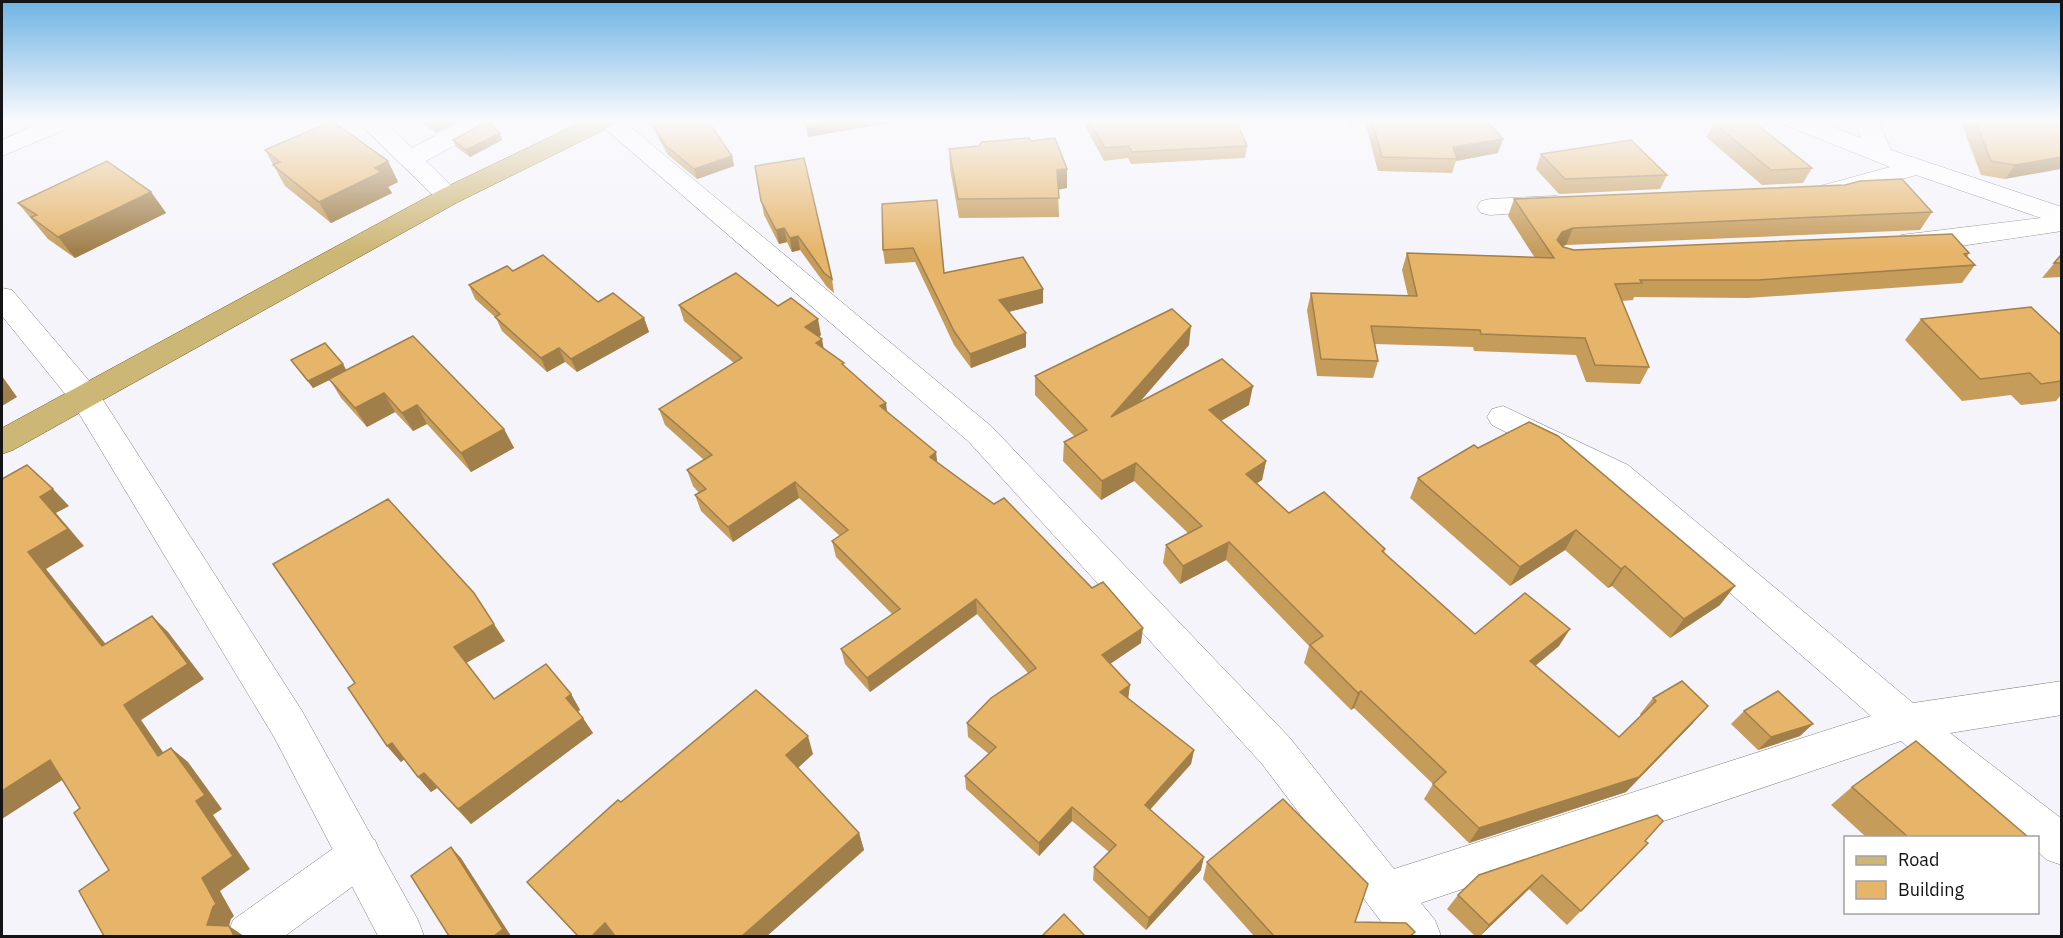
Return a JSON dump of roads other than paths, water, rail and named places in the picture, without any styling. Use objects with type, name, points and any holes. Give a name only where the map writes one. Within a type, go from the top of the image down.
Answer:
[{"type":"main road","points":[[2,442],[449,196],[516,164]]},
{"type":"street","points":[[413,164],[449,196]]},
{"type":"street","points":[[658,164],[981,434],[1276,751],[1419,936]]},
{"type":"street","points":[[1907,164],[2061,216]]},
{"type":"street","points":[[1810,193],[1834,192],[1917,167]]},
{"type":"street","points":[[1490,207],[1585,203]]},
{"type":"street","points":[[1881,242],[1940,240],[2061,224]]},
{"type":"street","points":[[2,297],[86,397],[288,724],[402,936]]},
{"type":"street","points":[[1503,417],[1616,474],[1906,722],[2061,845]]},
{"type":"street","points":[[1385,894],[1906,722],[2061,698]]},
{"type":"street","points":[[249,936],[360,855]]},
{"type":"street","points":[[1370,936],[1385,894]]}]
